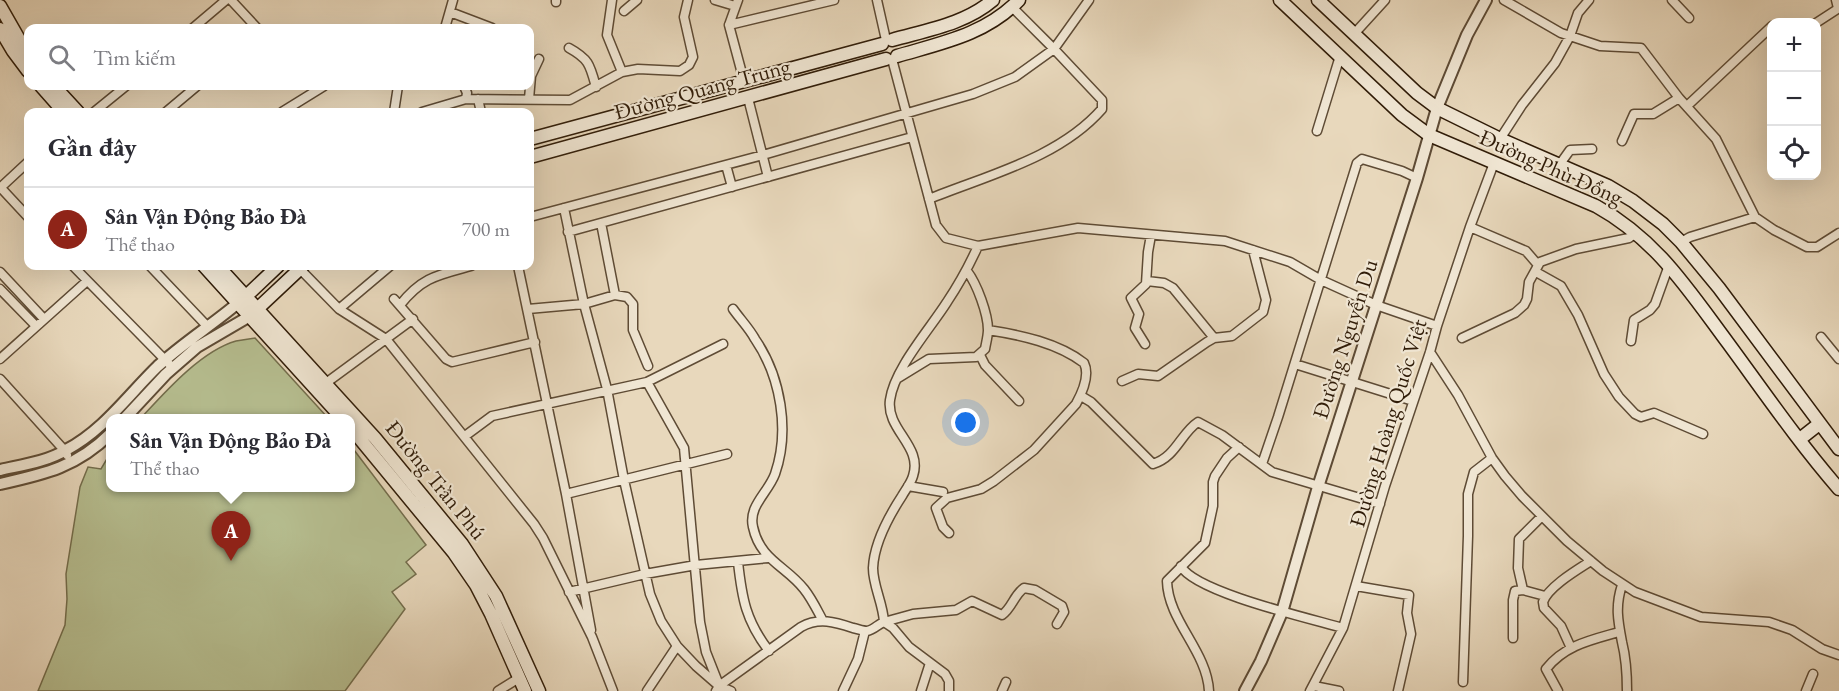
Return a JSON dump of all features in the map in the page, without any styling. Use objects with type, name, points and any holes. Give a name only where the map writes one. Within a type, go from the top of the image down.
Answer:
[{"type":"main road","name":"Đường Quang Trung","points":[[534,138],[887,41],[972,15],[993,0]]},
{"type":"main road","name":"Đường Phù Đổng","points":[[1281,0],[1402,115],[1429,135],[1596,206],[1652,246],[1669,265],[1839,489]]},
{"type":"main road","name":"Đường Phù Đổng","points":[[1318,0],[1437,108],[1500,139],[1608,186],[1633,201],[1663,224],[1719,288],[1839,449]]},
{"type":"main road","name":"Đường Quang Trung","points":[[534,156],[959,38],[979,30],[1015,4]]},
{"type":"main road","points":[[0,6],[24,48]]},
{"type":"main road","points":[[0,29],[24,66]]},
{"type":"main road","points":[[887,41],[880,52],[892,58]]},
{"type":"main road","points":[[45,90],[60,108]]},
{"type":"main road","points":[[58,90],[74,108]]},
{"type":"main road","name":"Đường Trần Phú","points":[[209,270],[242,299],[326,383],[354,414]]},
{"type":"main road","name":"Đường Trần Phú","points":[[221,270],[242,299]]},
{"type":"main road","points":[[242,299],[274,270]]},
{"type":"main road","points":[[254,312],[297,270]]},
{"type":"main road","name":"Đường Trần Phú","points":[[254,312],[339,414]]},
{"type":"main road","name":"Đường Trần Phú","points":[[355,416],[462,544],[487,579],[539,691]]},
{"type":"main road","points":[[1800,440],[1820,424]]},
{"type":"main road","name":"Đường Trần Phú","points":[[355,433],[473,580],[491,614],[525,691]]},
{"type":"street","points":[[198,24],[226,0]]},
{"type":"street","points":[[231,0],[253,24]]},
{"type":"street","points":[[446,24],[453,0]]},
{"type":"street","points":[[612,0],[607,34],[622,72]]},
{"type":"street","points":[[624,11],[637,0]]},
{"type":"street","points":[[436,108],[466,99],[570,100],[622,72],[638,69],[680,71],[689,64],[693,57],[684,16],[688,0]]},
{"type":"street","points":[[715,0],[736,3],[729,25],[744,81]]},
{"type":"street","points":[[729,25],[834,0]]},
{"type":"street","points":[[877,0],[887,41]]},
{"type":"street","points":[[534,216],[763,155],[973,94],[1016,77],[1054,49],[1089,0]]},
{"type":"street","points":[[1354,34],[1385,0]]},
{"type":"street","name":"Đường Nguyễn Du","points":[[1245,691],[1261,662],[1282,612],[1318,487],[1417,178],[1437,108],[1467,35],[1486,0]]},
{"type":"street","points":[[1504,0],[1561,33],[1600,46],[1641,48],[1679,98],[1716,139],[1755,217],[1807,247],[1817,247],[1839,233]]},
{"type":"street","points":[[1500,139],[1522,105],[1555,63],[1570,36],[1578,13],[1589,0]]},
{"type":"street","points":[[1672,0],[1689,18]]},
{"type":"street","points":[[1821,20],[1838,8],[1836,0]]},
{"type":"street","points":[[929,199],[1018,164],[1065,141],[1102,109],[1102,100],[1015,4]]},
{"type":"street","points":[[450,12],[482,24]]},
{"type":"street","points":[[1687,106],[1767,31]]},
{"type":"street","points":[[568,48],[583,55],[590,67],[596,87]]},
{"type":"street","points":[[1317,131],[1340,56]]},
{"type":"street","points":[[892,58],[936,225],[942,234],[952,240],[978,246],[1078,228],[1099,228],[1225,241],[1290,262],[1321,280],[1376,305],[1437,326]]},
{"type":"street","points":[[534,70],[539,59]]},
{"type":"street","points":[[99,108],[121,90]]},
{"type":"street","points":[[171,108],[192,90]]},
{"type":"street","points":[[288,108],[314,90]]},
{"type":"street","points":[[395,108],[397,90]]},
{"type":"street","points":[[466,90],[466,99]]},
{"type":"street","points":[[529,99],[530,90]]},
{"type":"street","points":[[748,98],[768,177]]},
{"type":"street","points":[[1622,141],[1635,114],[1653,114],[1679,98]]},
{"type":"street","points":[[478,99],[480,108]]},
{"type":"street","points":[[568,232],[912,137]]},
{"type":"street","points":[[1560,164],[1570,150],[1592,149]]},
{"type":"street","points":[[1262,464],[1357,163],[1362,159],[1417,178]]},
{"type":"street","name":"Đường Hoàng Quốc Việt","points":[[1312,688],[1343,628],[1437,326],[1494,163]]},
{"type":"street","points":[[726,165],[732,187]]},
{"type":"street","points":[[24,166],[0,187],[24,213]]},
{"type":"street","points":[[564,208],[584,304],[607,389],[645,574],[655,608],[677,646],[718,688],[731,691]]},
{"type":"street","points":[[1681,242],[1690,237],[1755,217]]},
{"type":"street","points":[[601,223],[615,295]]},
{"type":"street","points":[[1470,227],[1526,251],[1537,268],[1561,286],[1578,315],[1604,374],[1619,397],[1635,414],[1641,417],[1654,413],[1703,434]]},
{"type":"street","points":[[1462,338],[1515,313],[1524,305],[1527,300],[1529,282],[1537,268],[1575,249],[1629,238],[1636,233]]},
{"type":"street","points":[[1145,344],[1135,328],[1140,315],[1131,298],[1145,286],[1147,281],[1151,235]]},
{"type":"street","points":[[949,691],[950,685],[947,678],[909,647],[893,628],[884,622],[873,568],[878,543],[886,523],[908,486],[916,464],[913,453],[897,430],[889,411],[890,399],[901,369],[967,271],[978,246]]},
{"type":"street","points":[[1122,381],[1138,374],[1158,376],[1214,338],[1232,336],[1263,312],[1266,300],[1253,250]]},
{"type":"street","points":[[1631,341],[1634,320],[1650,310],[1654,304],[1669,265]]},
{"type":"street","points":[[77,270],[169,364]]},
{"type":"street","points":[[154,270],[207,326]]},
{"type":"street","points":[[303,270],[339,309],[386,339],[539,531],[592,637],[613,691]]},
{"type":"street","points":[[339,309],[385,270]]},
{"type":"street","points":[[442,270],[423,281],[397,302],[446,359],[452,362],[535,342]]},
{"type":"street","points":[[519,270],[566,494],[592,637]]},
{"type":"street","points":[[898,378],[929,359],[976,357],[986,350],[988,330],[978,290],[967,271]]},
{"type":"street","points":[[0,272],[44,319]]},
{"type":"street","points":[[0,359],[87,281]]},
{"type":"street","points":[[1147,281],[1164,283],[1173,288],[1214,338]]},
{"type":"street","points":[[0,289],[36,327]]},
{"type":"street","points":[[528,309],[584,304],[615,295],[627,297],[633,304],[633,330],[648,366]]},
{"type":"street","points":[[128,414],[191,337],[242,299]]},
{"type":"street","points":[[733,309],[764,353],[780,394],[781,446],[775,474],[766,492],[753,509],[752,523],[756,537],[768,558],[804,589],[823,621]]},
{"type":"street","points":[[114,414],[169,364],[254,312]]},
{"type":"street","points":[[326,383],[413,320]]},
{"type":"street","points":[[949,533],[935,510],[939,504],[946,498],[981,489],[1034,450],[1076,404],[1081,396],[1087,367],[1068,351],[1006,332],[988,330]]},
{"type":"street","points":[[1821,337],[1839,359]]},
{"type":"street","points":[[465,436],[488,417],[547,402],[647,382],[723,344]]},
{"type":"street","points":[[1430,352],[1458,395],[1492,458],[1522,496],[1591,561],[1622,585],[1651,599],[1701,617],[1769,622],[1792,630],[1822,649],[1839,655]]},
{"type":"street","points":[[980,355],[985,365],[1018,402]]},
{"type":"street","points":[[1294,364],[1413,401]]},
{"type":"street","points":[[0,379],[65,451],[69,464]]},
{"type":"street","points":[[647,382],[684,448],[703,639],[718,688]]},
{"type":"street","points":[[1081,396],[1092,402],[1154,464],[1167,457],[1192,426],[1198,422],[1239,447],[1272,472],[1380,504]]},
{"type":"street","points":[[0,470],[36,462],[65,451],[106,421]]},
{"type":"street","points":[[0,484],[43,475],[69,464],[106,437]]},
{"type":"street","points":[[1209,691],[1208,679],[1174,611],[1167,587],[1168,578],[1206,543],[1213,506],[1215,476],[1239,447]]},
{"type":"street","points":[[566,494],[727,454]]},
{"type":"street","points":[[1463,682],[1468,494],[1474,472],[1492,458]]},
{"type":"street","points":[[908,486],[943,492]]},
{"type":"street","points":[[1523,590],[1518,568],[1519,540],[1542,516]]},
{"type":"street","points":[[569,592],[645,574],[696,565],[768,558]]},
{"type":"street","points":[[1571,648],[1561,626],[1544,608],[1543,602],[1545,596],[1572,573],[1591,561]]},
{"type":"street","points":[[738,562],[741,595],[746,610],[754,630],[769,651]]},
{"type":"street","points":[[1181,566],[1188,574],[1202,583],[1282,612],[1343,628]]},
{"type":"street","points":[[1622,585],[1618,598],[1617,616],[1626,668],[1627,691]]},
{"type":"street","points":[[1356,586],[1409,595],[1407,613],[1411,634],[1398,691]]},
{"type":"street","points":[[718,688],[801,627],[814,622],[833,621],[865,631],[884,622],[913,614],[956,610],[972,601],[1002,615],[1020,590],[1024,588],[1035,590],[1062,606],[1064,612],[1057,624]]},
{"type":"street","points":[[1514,638],[1514,593],[1523,590],[1545,596]]},
{"type":"street","points":[[843,691],[858,659],[865,631]]},
{"type":"street","points":[[1558,691],[1546,669],[1560,654],[1619,632]]},
{"type":"street","points":[[646,691],[677,646]]},
{"type":"street","points":[[921,691],[930,663]]},
{"type":"street","points":[[1806,691],[1813,674]]},
{"type":"street","points":[[498,691],[519,678]]},
{"type":"street","points":[[1002,691],[1006,682]]},
{"type":"street","points":[[1312,688],[1340,691]]},
{"type":"green space","points":[[255,338],[324,414],[145,414],[197,363],[223,346]]},
{"type":"green space","points":[[355,451],[426,545],[406,562],[416,574],[392,592],[405,609],[345,691],[38,691],[65,625],[66,574],[80,487],[88,467],[101,469],[106,460],[106,492],[355,492]]},
{"type":"place","name":"Sân Vận Động Bảo Đà","points":[[231,561]]}]
